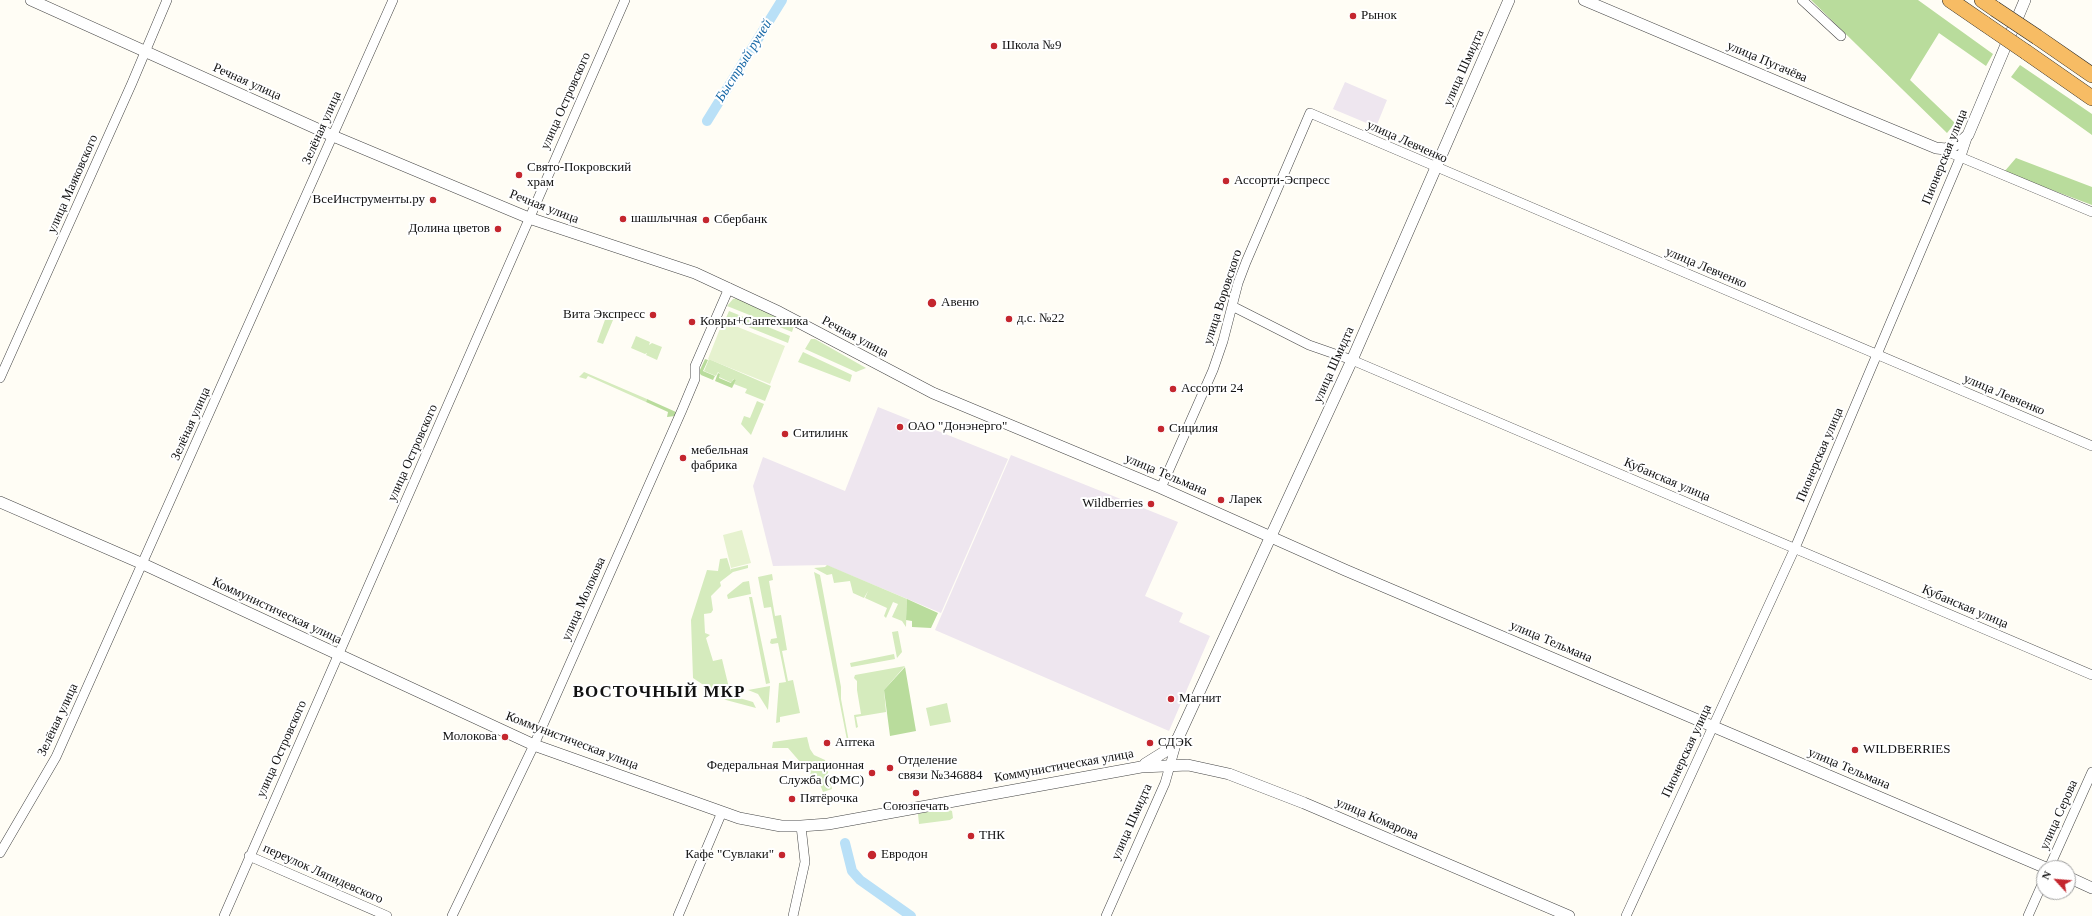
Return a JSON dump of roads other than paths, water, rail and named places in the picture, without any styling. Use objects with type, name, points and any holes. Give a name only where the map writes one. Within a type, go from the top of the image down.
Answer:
[{"type":"highway","points":[[1950,0],[2092,98]]},
{"type":"highway","points":[[1982,0],[2092,75]]},
{"type":"street","name":"Речная улица","points":[[31,0],[333,136],[529,218],[661,261],[729,288],[779,312],[919,386],[1046,440]]},
{"type":"street","name":"улица Маяковского","points":[[0,378],[132,83],[167,0]]},
{"type":"street","name":"Зелёная улица","points":[[0,853],[56,757],[393,0]]},
{"type":"street","name":"улица Островского","points":[[224,916],[625,0]]},
{"type":"street","name":"улица Шмидта","points":[[1106,916],[1165,783],[1178,738],[1272,537],[1352,360],[1509,0]]},
{"type":"street","name":"улица Пугачёва","points":[[1584,0],[1961,156],[2092,212]]},
{"type":"street","points":[[1802,0],[1841,36]]},
{"type":"street","name":"Пионерская улица","points":[[1626,916],[1796,548],[2025,0]]},
{"type":"street","name":"улица Левченко","points":[[1310,113],[1435,168],[2092,446]]},
{"type":"street","name":"улица Воровского","points":[[1161,488],[1213,370],[1246,262],[1310,113]]},
{"type":"street","points":[[1941,149],[1952,147],[1968,135]]},
{"type":"street","name":"улица Молокова","points":[[452,916],[534,744],[684,405],[695,378],[695,366],[729,288]]},
{"type":"street","name":"Кубанская улица","points":[[1232,306],[1309,345],[1352,360],[1796,548],[2092,676]]},
{"type":"street","name":"улица Тельмана","points":[[1046,440],[1161,488],[1345,570],[2036,864]]},
{"type":"street","name":"Коммунистическая улица","points":[[0,502],[143,564],[534,744],[722,812],[758,822],[801,826],[835,822],[1141,767],[1171,764]]},
{"type":"street","name":"улица Шмидта","points":[[1141,767],[1169,749],[1178,738]]},
{"type":"street","name":"улица Комарова","points":[[1171,764],[1206,768],[1258,786],[1569,916]]},
{"type":"street","name":"улица Серова","points":[[2053,860],[2092,772]]},
{"type":"street","points":[[678,916],[722,812]]},
{"type":"street","points":[[793,916],[805,862],[801,826]]},
{"type":"street","name":"переулок Ляпидевского","points":[[249,856],[387,916]]},
{"type":"street","points":[[2076,881],[2092,888]]},
{"type":"street","points":[[2028,916],[2036,898]]},
{"type":"waterway","name":"Быстрый ручей","points":[[707,121],[782,0]]},
{"type":"waterway","name":"Быстрый ручей","points":[[845,843],[852,871],[860,880],[911,916]]},
{"type":"place","name":"Рынок","points":[[1353,16]]},
{"type":"place","name":"Школа №9","points":[[994,46]]},
{"type":"place","name":"Свято-Покровский храм","points":[[519,175]]},
{"type":"place","name":"Ассорти-Эспресс","points":[[1226,181]]},
{"type":"place","name":"ВсеИнструменты.ру","points":[[433,200]]},
{"type":"place","name":"шашлычная","points":[[623,219]]},
{"type":"place","name":"Сбербанк","points":[[706,220]]},
{"type":"place","name":"Долина цветов","points":[[498,229]]},
{"type":"place","name":"Авеню","points":[[932,303]]},
{"type":"place","name":"Вита Экспресс","points":[[653,315]]},
{"type":"place","name":"д.с. №22","points":[[1009,319]]},
{"type":"place","name":"Ковры+Сантехника","points":[[692,322]]},
{"type":"place","name":"Ассорти 24","points":[[1173,389]]},
{"type":"place","name":"ОАО \"Донэнерго\"","points":[[900,427]]},
{"type":"place","name":"Сицилия","points":[[1161,429]]},
{"type":"place","name":"Ситилинк","points":[[785,434]]},
{"type":"place","name":"мебельная фабрика","points":[[683,458]]},
{"type":"place","name":"Ларек","points":[[1221,500]]},
{"type":"place","name":"Wildberries","points":[[1151,504]]},
{"type":"place","name":"Магнит","points":[[1171,699]]},
{"type":"place","name":"Молокова","points":[[505,737]]},
{"type":"place","name":"Аптека","points":[[827,743]]},
{"type":"place","name":"СДЭК","points":[[1150,743]]},
{"type":"place","name":"WILDBERRIES","points":[[1855,750]]},
{"type":"place","name":"Отделение связи №346884","points":[[890,768]]},
{"type":"place","name":"Федеральная Миграционная Служба (ФМС)","points":[[872,773]]},
{"type":"place","name":"Союзпечать","points":[[916,793]]},
{"type":"place","name":"Пятёрочка","points":[[792,799]]},
{"type":"place","name":"ТНК","points":[[971,836]]},
{"type":"place","name":"Кафе \"Сувлаки\"","points":[[782,855]]},
{"type":"place","name":"Евродон","points":[[872,855]]},
{"type":"district","name":"ВОСТОЧНЫЙ МКР","points":[[659,693]]}]
